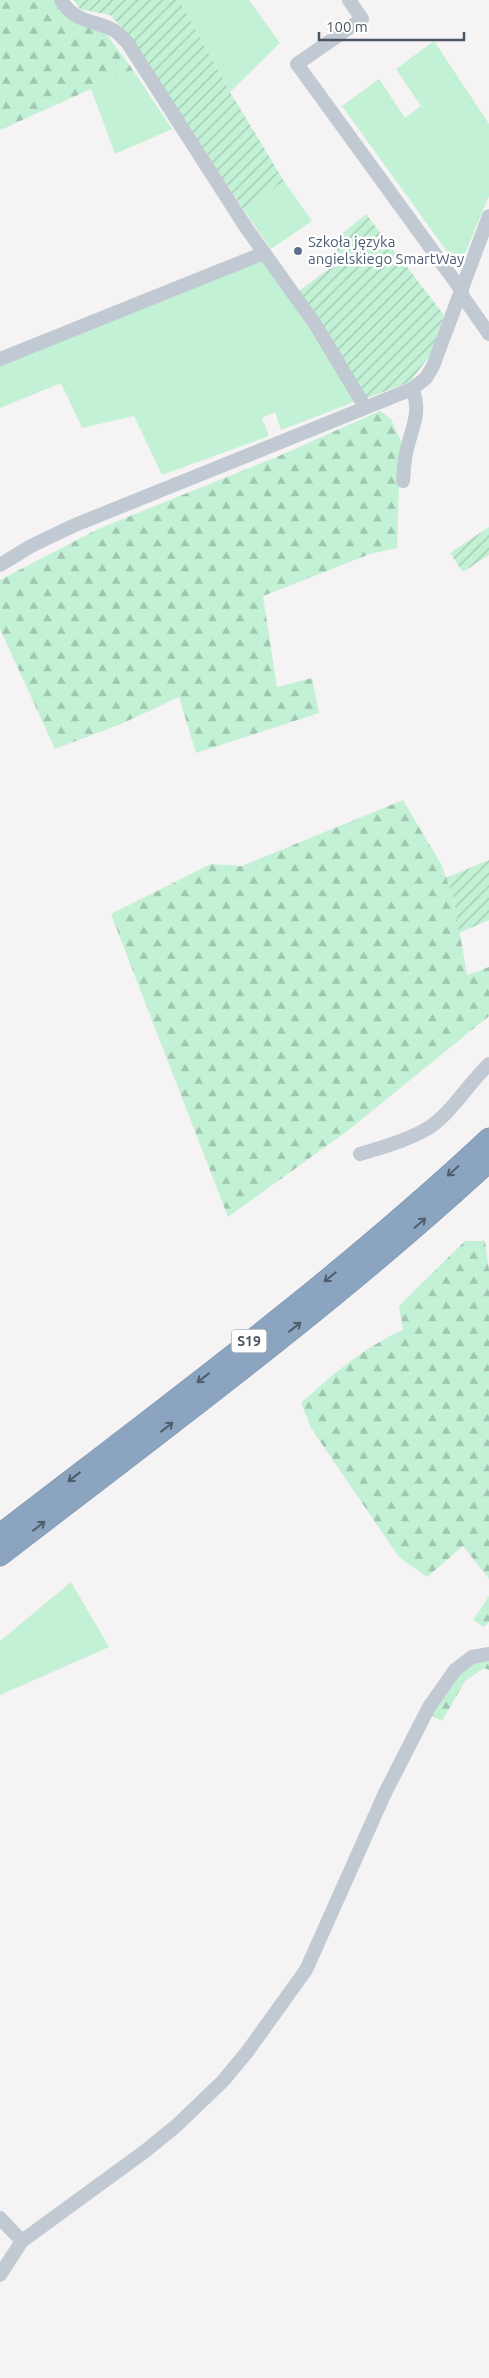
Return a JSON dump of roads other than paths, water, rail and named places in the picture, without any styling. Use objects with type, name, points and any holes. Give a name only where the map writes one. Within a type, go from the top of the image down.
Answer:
[{"type":"highway","name":"S19","points":[[0,1534],[340,1269],[489,1138]]},
{"type":"highway","name":"S19","points":[[0,1556],[309,1316],[405,1237],[489,1162]]},
{"type":"street","points":[[61,0],[66,9],[90,23],[115,31],[127,42],[264,253],[315,324],[365,407]]},
{"type":"street","points":[[349,0],[362,19],[297,64],[462,292],[489,334]]},
{"type":"street","points":[[0,565],[31,546],[75,525],[412,389],[426,378],[433,366],[489,216]]},
{"type":"street","points":[[0,359],[264,253]]},
{"type":"street","points":[[403,481],[406,450],[417,415],[415,396],[412,389]]},
{"type":"street","points":[[360,1154],[412,1136],[430,1126],[450,1108],[489,1064]]},
{"type":"street","points":[[0,2275],[22,2241],[144,2152],[176,2126],[223,2080],[247,2052],[306,1970],[385,1793],[429,1707],[455,1670],[472,1657],[489,1654]]},
{"type":"street","points":[[0,2218],[22,2241]]},
{"type":"place","name":"Szkoła języka angielskiego SmartWay","points":[[298,251]]}]
